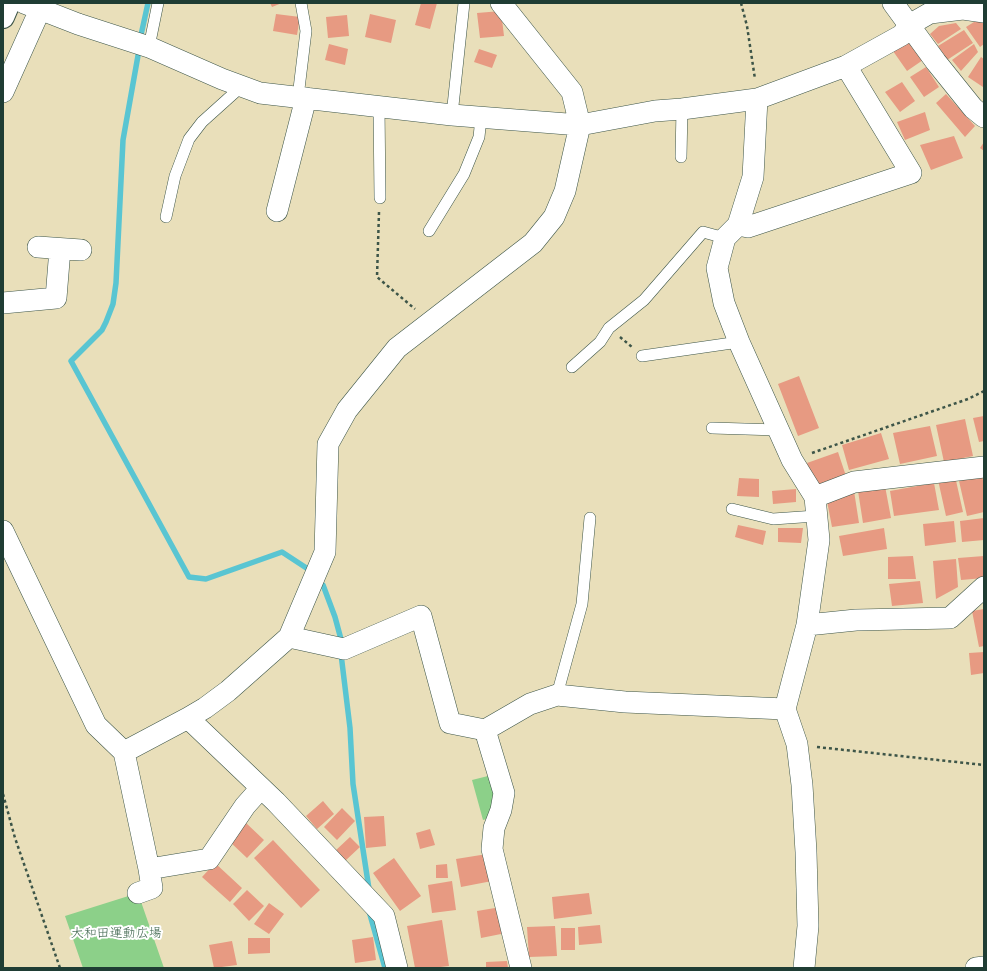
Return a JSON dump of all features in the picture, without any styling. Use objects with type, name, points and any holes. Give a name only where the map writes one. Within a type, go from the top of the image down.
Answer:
[{"type":"highway","points":[[3,17],[9,3]]},
{"type":"street","points":[[124,752],[205,708],[289,637],[325,552],[328,444],[347,410],[397,348],[533,242],[554,217],[565,191],[580,125],[572,92],[501,3]]},
{"type":"street","points":[[893,3],[941,68],[973,108],[984,117]]},
{"type":"street","points":[[3,92],[36,5],[78,24],[149,47],[222,79],[260,93],[481,118],[580,125],[655,111],[758,99],[846,66],[902,35],[909,26],[930,13],[962,9],[984,12]]},
{"type":"street","points":[[732,232],[911,173],[846,66]]},
{"type":"street","points":[[277,211],[302,97]]},
{"type":"street","points":[[758,99],[753,177],[717,268],[724,303],[739,342],[792,460],[816,506],[819,540],[807,625],[785,709],[797,744],[802,785],[808,926],[804,968]]},
{"type":"street","points":[[38,247],[81,250]]},
{"type":"street","points":[[3,303],[56,298],[60,249]]},
{"type":"street","points":[[816,506],[854,482],[984,467]]},
{"type":"street","points":[[3,531],[96,724],[124,752],[152,888],[138,893]]},
{"type":"street","points":[[807,625],[856,620],[950,618],[984,588]]},
{"type":"street","points":[[289,637],[344,649],[421,616],[450,723],[485,730],[530,704],[557,694],[625,702],[785,709]]},
{"type":"street","points":[[188,718],[261,788],[384,916],[397,968]]},
{"type":"street","points":[[485,730],[504,793],[501,810],[494,828],[492,849],[520,968]]},
{"type":"street","points":[[149,869],[209,859],[245,806],[261,788]]},
{"type":"street","points":[[976,968],[984,967]]},
{"type":"lane","points":[[149,47],[158,3]]},
{"type":"lane","points":[[301,3],[306,31],[302,97]]},
{"type":"lane","points":[[452,115],[464,3]]},
{"type":"lane","points":[[166,217],[175,176],[189,139],[202,122],[242,86]]},
{"type":"lane","points":[[379,106],[380,198]]},
{"type":"lane","points":[[681,157],[682,109]]},
{"type":"lane","points":[[429,231],[464,174],[479,137],[481,118]]},
{"type":"lane","points":[[572,367],[600,342],[609,328],[644,300],[703,232],[732,232]]},
{"type":"lane","points":[[642,356],[739,342]]},
{"type":"lane","points":[[712,428],[778,430]]},
{"type":"lane","points":[[732,510],[773,519],[816,506]]},
{"type":"lane","points":[[557,694],[582,604],[590,518]]},
{"type":"path","points":[[741,3],[747,26],[758,99]]},
{"type":"path","points":[[380,198],[377,277],[430,322]]},
{"type":"path","points":[[609,328],[642,356]]},
{"type":"path","points":[[792,460],[968,400],[984,391]]},
{"type":"path","points":[[797,744],[984,765]]},
{"type":"path","points":[[3,794],[15,838],[60,968]]},
{"type":"green space","points":[[492,775],[496,816],[483,820],[472,780]]},
{"type":"green space","name":"大和田運動広場","points":[[138,893],[164,968],[83,968],[65,916]]},
{"type":"building","points":[[270,3],[282,3],[272,7]]},
{"type":"building","points":[[421,3],[437,3],[430,29],[415,25]]},
{"type":"building","points":[[501,11],[504,36],[480,38],[477,13]]},
{"type":"building","points":[[276,14],[300,17],[297,35],[273,31]]},
{"type":"building","points":[[370,14],[396,20],[391,43],[365,37]]},
{"type":"building","points":[[347,15],[349,36],[328,38],[326,17]]},
{"type":"building","points":[[982,17],[984,19],[984,44],[980,47],[966,27]]},
{"type":"building","points":[[956,23],[961,29],[938,44],[930,34],[939,26]]},
{"type":"building","points":[[964,30],[973,43],[947,60],[938,46]]},
{"type":"building","points":[[909,41],[923,60],[907,71],[893,51]]},
{"type":"building","points":[[329,44],[348,49],[345,65],[325,60]]},
{"type":"building","points":[[974,44],[978,52],[961,71],[952,60]]},
{"type":"building","points":[[479,49],[497,55],[492,68],[474,62]]},
{"type":"building","points":[[981,57],[984,59],[983,87],[968,77]]},
{"type":"building","points":[[926,67],[939,87],[924,97],[910,77]]},
{"type":"building","points":[[902,82],[915,101],[900,112],[885,92]]},
{"type":"building","points":[[946,94],[975,126],[965,137],[936,103]]},
{"type":"building","points":[[925,112],[930,130],[905,140],[897,122]]},
{"type":"building","points":[[954,136],[963,158],[931,170],[920,145]]},
{"type":"building","points":[[984,142],[984,151],[980,148]]},
{"type":"building","points":[[799,376],[819,428],[798,436],[778,384]]},
{"type":"building","points":[[984,416],[984,441],[979,442],[973,418]]},
{"type":"building","points":[[965,419],[973,456],[944,462],[936,425]]},
{"type":"building","points":[[930,426],[937,456],[900,464],[893,433]]},
{"type":"building","points":[[881,433],[889,459],[849,470],[842,445]]},
{"type":"building","points":[[838,452],[846,476],[816,487],[807,463]]},
{"type":"building","points":[[982,475],[984,486],[984,512],[967,516],[959,481]]},
{"type":"building","points":[[955,476],[963,512],[946,516],[938,480]]},
{"type":"building","points":[[739,478],[759,479],[759,497],[737,496]]},
{"type":"building","points":[[934,483],[939,510],[894,516],[890,491]]},
{"type":"building","points":[[885,486],[891,518],[863,523],[858,491]]},
{"type":"building","points":[[796,489],[796,502],[773,504],[772,491]]},
{"type":"building","points":[[854,491],[859,523],[832,527],[826,496]]},
{"type":"building","points":[[984,518],[984,540],[962,542],[960,521]]},
{"type":"building","points":[[954,521],[956,542],[925,546],[923,524]]},
{"type":"building","points":[[738,525],[766,531],[763,545],[735,537]]},
{"type":"building","points":[[778,528],[803,528],[801,543],[778,542]]},
{"type":"building","points":[[884,528],[887,549],[843,556],[839,536]]},
{"type":"building","points":[[913,556],[916,579],[888,579],[888,557]]},
{"type":"building","points":[[984,556],[984,578],[961,580],[958,558]]},
{"type":"building","points":[[956,559],[958,587],[936,599],[933,561]]},
{"type":"building","points":[[920,581],[923,603],[892,606],[889,584]]},
{"type":"building","points":[[984,609],[984,646],[979,647],[972,611]]},
{"type":"building","points":[[984,652],[984,673],[971,675],[969,653]]},
{"type":"building","points":[[323,801],[334,814],[317,829],[306,816]]},
{"type":"building","points":[[342,808],[355,821],[337,840],[324,827]]},
{"type":"building","points":[[384,816],[386,846],[366,848],[364,817]]},
{"type":"building","points":[[245,822],[264,840],[247,858],[228,840]]},
{"type":"building","points":[[430,829],[435,845],[420,849],[416,833]]},
{"type":"building","points":[[350,837],[360,847],[345,861],[335,851]]},
{"type":"building","points":[[273,840],[320,890],[301,908],[254,858]]},
{"type":"building","points":[[487,854],[492,881],[461,887],[456,859]]},
{"type":"building","points":[[394,858],[421,896],[400,911],[373,873]]},
{"type":"building","points":[[215,863],[242,888],[230,902],[202,877]]},
{"type":"building","points":[[447,864],[448,878],[436,878],[436,865]]},
{"type":"building","points":[[452,881],[456,910],[432,913],[428,885]]},
{"type":"building","points":[[247,890],[264,906],[249,921],[233,904]]},
{"type":"building","points":[[589,893],[592,914],[554,919],[552,897]]},
{"type":"building","points":[[269,903],[284,914],[269,934],[254,924]]},
{"type":"building","points":[[501,907],[506,933],[481,938],[477,911]]},
{"type":"building","points":[[442,920],[449,966],[415,968],[407,926]]},
{"type":"building","points":[[600,925],[602,943],[579,945],[578,927]]},
{"type":"building","points":[[555,926],[557,956],[529,957],[527,927]]},
{"type":"building","points":[[561,928],[575,928],[575,950],[561,950]]},
{"type":"building","points":[[373,937],[376,960],[355,963],[352,940]]},
{"type":"building","points":[[248,938],[270,938],[270,953],[248,954]]},
{"type":"building","points":[[232,941],[237,965],[214,968],[209,945]]},
{"type":"building","points":[[507,961],[508,968],[486,968],[486,962]]},
{"type":"waterway","points":[[141,35],[148,3]]},
{"type":"waterway","points":[[139,50],[123,140],[116,283],[113,304],[102,330],[71,361],[189,577],[206,579],[282,552],[311,571]]},
{"type":"waterway","points":[[323,585],[335,617],[342,643]]},
{"type":"waterway","points":[[341,654],[350,728],[353,784],[369,889]]},
{"type":"waterway","points":[[369,911],[385,968]]}]
